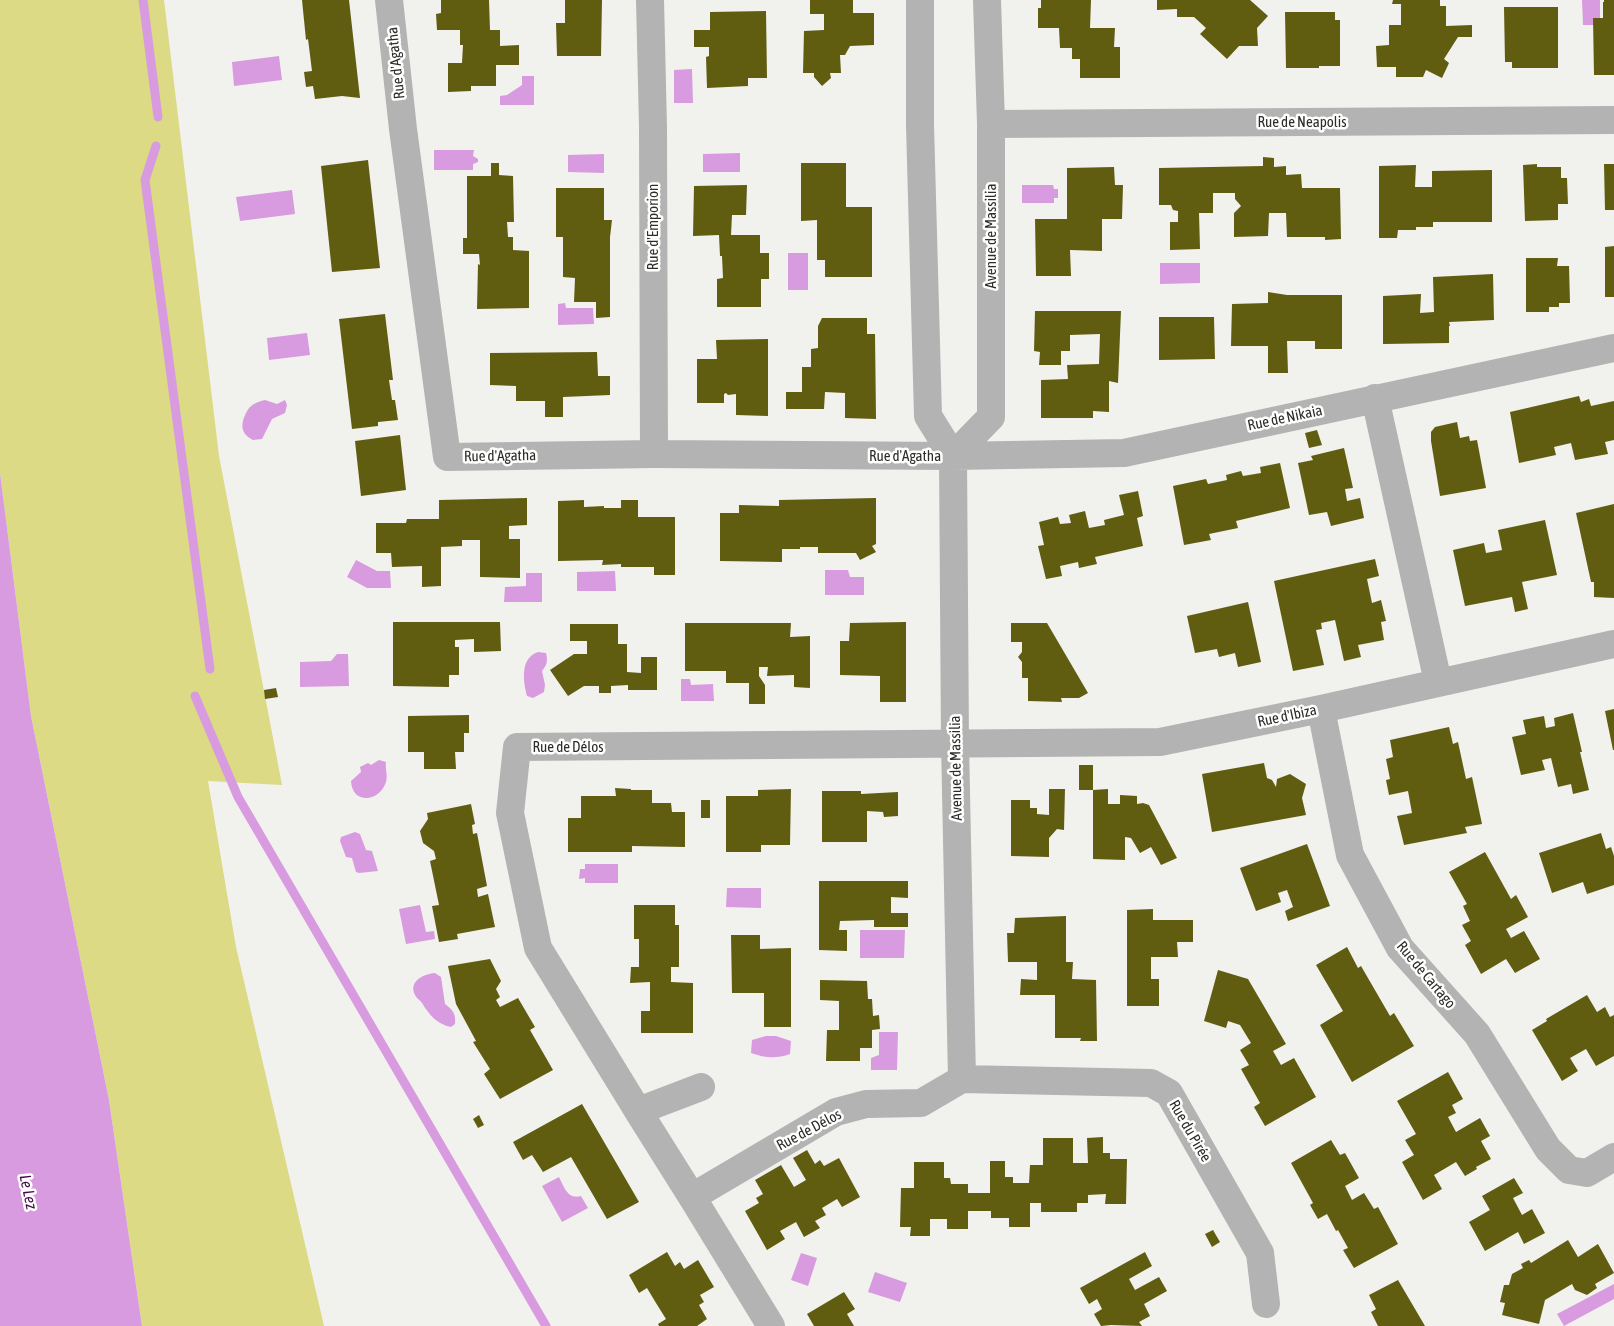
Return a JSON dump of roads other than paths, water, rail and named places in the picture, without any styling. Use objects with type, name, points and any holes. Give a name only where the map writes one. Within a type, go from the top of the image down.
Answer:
[{"type":"street","name":"Rue d'Agatha","points":[[389,0],[403,129],[447,457],[654,454],[953,456]]},
{"type":"street","name":"Rue d'Emporion","points":[[650,0],[653,137],[654,454]]},
{"type":"street","points":[[920,0],[920,125],[928,416],[953,456]]},
{"type":"street","name":"Avenue de Massilia","points":[[962,1079],[955,744],[953,456],[991,417],[990,124],[987,0]]},
{"type":"street","name":"Rue de Neapolis","points":[[990,124],[1614,120]]},
{"type":"street","name":"Rue de Nikaia","points":[[953,456],[1124,452],[1614,348]]},
{"type":"street","points":[[1375,398],[1438,682]]},
{"type":"street","name":"Rue d'Ibiza","points":[[955,744],[1160,742],[1321,709],[1614,644]]},
{"type":"street","name":"Rue de Cartago","points":[[1321,709],[1350,855],[1400,948],[1477,1034],[1548,1149],[1568,1170],[1587,1173],[1614,1157]]},
{"type":"street","name":"Rue de Délos","points":[[771,1326],[538,948],[510,814],[517,747],[955,744]]},
{"type":"street","name":"Rue de Délos","points":[[692,1197],[836,1112],[866,1104],[921,1103],[962,1079]]},
{"type":"street","name":"Rue du Pirée","points":[[962,1079],[1150,1084],[1169,1093],[1260,1253],[1266,1304]]},
{"type":"street","points":[[638,1111],[701,1087]]},
{"type":"water","points":[[1582,0],[1600,0],[1600,25],[1583,25]]},
{"type":"water","points":[[279,56],[282,80],[234,86],[232,62]]},
{"type":"water","points":[[692,69],[693,103],[674,103],[674,70]]},
{"type":"water","points":[[522,76],[534,76],[534,105],[500,105],[500,96],[507,95],[522,85]]},
{"type":"water","points":[[434,150],[474,150],[473,156],[478,159],[478,162],[473,164],[473,170],[434,170]]},
{"type":"water","points":[[740,153],[740,172],[703,172],[703,154]]},
{"type":"water","points":[[604,154],[604,173],[568,172],[568,155]]},
{"type":"water","points":[[1022,185],[1053,185],[1054,189],[1058,189],[1058,198],[1054,198],[1054,203],[1022,203]]},
{"type":"water","points":[[292,190],[295,214],[240,221],[236,197]]},
{"type":"water","points":[[788,253],[808,253],[808,290],[788,290]]},
{"type":"water","points":[[1160,263],[1200,263],[1200,283],[1160,284]]},
{"type":"water","points":[[565,303],[566,308],[593,308],[594,324],[558,325],[558,304]]},
{"type":"water","points":[[307,333],[310,355],[269,360],[267,338]]},
{"type":"water","points":[[265,400],[277,404],[285,400],[287,405],[285,413],[272,419],[262,439],[253,440],[244,432],[242,425],[244,417],[251,406]]},
{"type":"water","name":"Le Lez","points":[[0,473],[31,716],[109,1100],[142,1326],[0,1326]]},
{"type":"water","points":[[356,560],[377,571],[390,571],[391,588],[367,588],[347,577]]},
{"type":"water","points":[[825,570],[848,570],[850,577],[864,577],[864,595],[825,595]]},
{"type":"water","points":[[615,571],[616,591],[577,591],[577,572]]},
{"type":"water","points":[[526,573],[542,573],[542,602],[504,602],[505,587],[526,586]]},
{"type":"water","points":[[538,652],[546,653],[547,656],[547,663],[542,671],[545,685],[544,692],[533,698],[527,696],[524,684],[524,671],[528,659]]},
{"type":"water","points":[[337,654],[348,654],[349,686],[300,687],[300,662],[331,661]]},
{"type":"water","points":[[681,679],[690,679],[691,685],[713,684],[714,701],[681,701]]},
{"type":"water","points":[[379,760],[386,762],[387,780],[383,789],[373,797],[361,797],[356,794],[351,781],[361,772],[360,767],[368,763],[371,765]]},
{"type":"water","points":[[355,832],[360,834],[366,850],[372,851],[378,871],[356,872],[352,858],[346,857],[340,841],[341,837]]},
{"type":"water","points":[[585,864],[618,864],[618,883],[585,883],[585,878],[579,879],[580,869],[585,869]]},
{"type":"water","points":[[727,888],[761,888],[761,908],[726,907]]},
{"type":"water","points":[[420,905],[426,932],[434,931],[435,939],[406,944],[399,909]]},
{"type":"water","points":[[860,930],[905,930],[904,958],[860,958]]},
{"type":"water","points":[[435,973],[441,977],[445,1004],[452,1010],[455,1018],[455,1024],[451,1027],[434,1019],[414,993],[413,988],[417,980],[425,975]]},
{"type":"water","points":[[879,1032],[898,1032],[897,1070],[871,1070],[871,1058],[879,1055]]},
{"type":"water","points":[[766,1036],[776,1036],[791,1041],[790,1054],[770,1057],[751,1053],[752,1040]]},
{"type":"water","points":[[559,1177],[567,1192],[573,1196],[581,1196],[588,1208],[562,1222],[542,1186]]},
{"type":"water","points":[[801,1253],[817,1258],[808,1286],[791,1280]]},
{"type":"water","points":[[875,1272],[907,1283],[900,1302],[868,1292]]},
{"type":"water","points":[[1614,1284],[1614,1299],[1564,1326],[1557,1314]]},
{"type":"waterway","points":[[143,0],[158,117]]},
{"type":"waterway","points":[[156,146],[145,180],[210,669]]},
{"type":"waterway","points":[[195,696],[238,797],[546,1326]]}]
